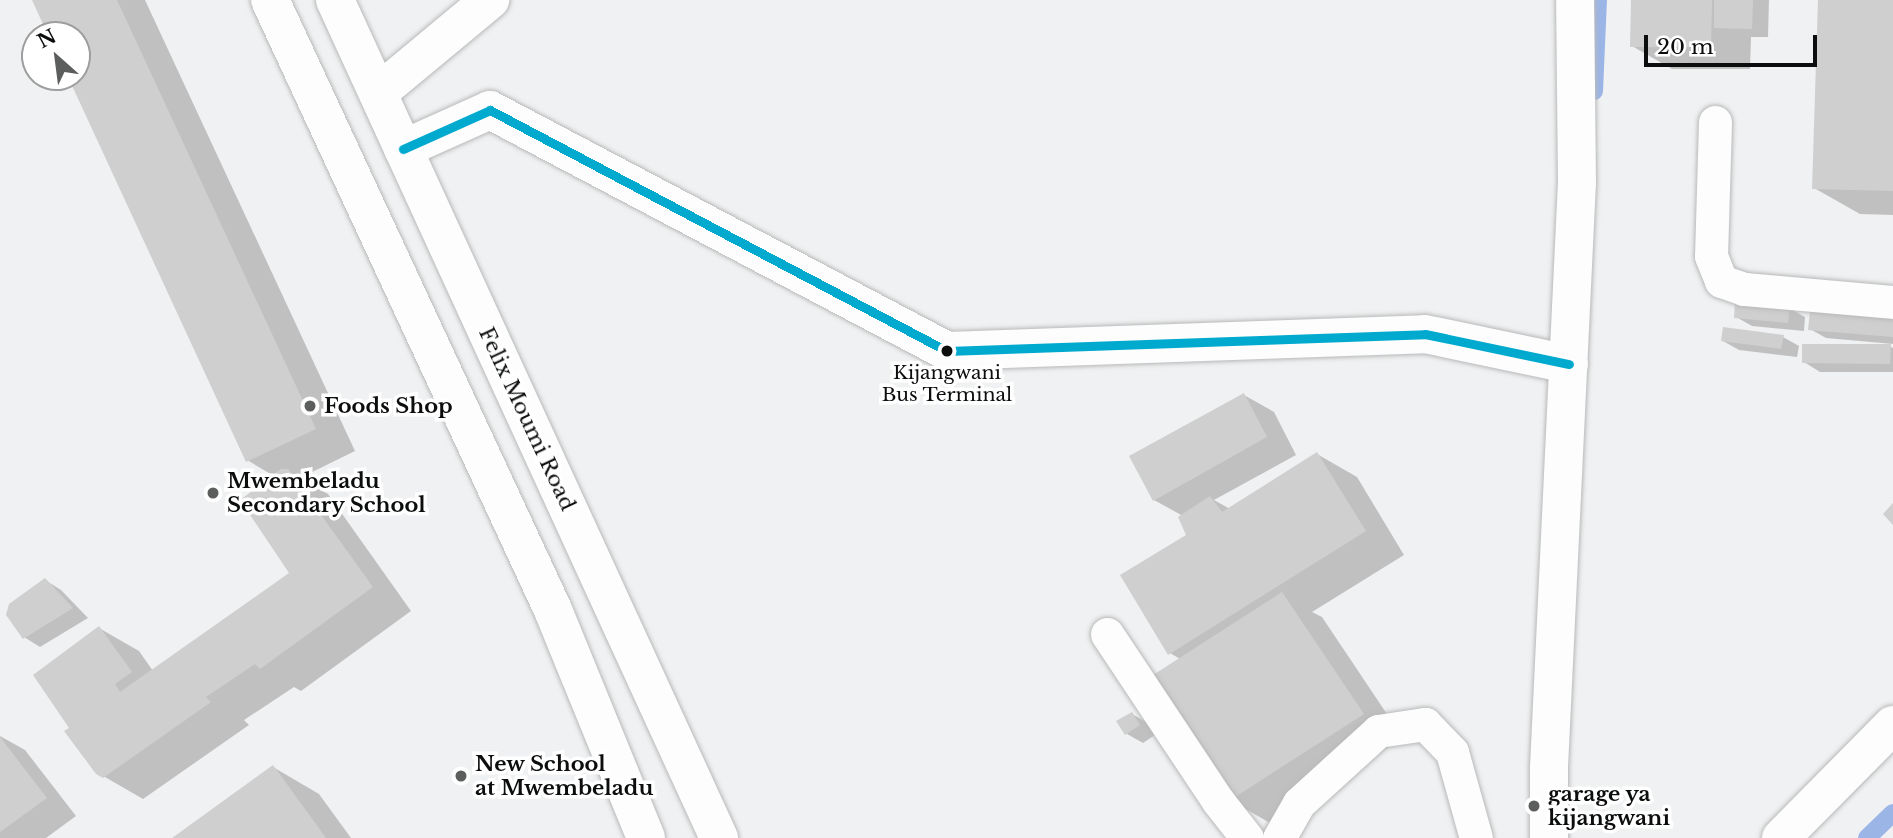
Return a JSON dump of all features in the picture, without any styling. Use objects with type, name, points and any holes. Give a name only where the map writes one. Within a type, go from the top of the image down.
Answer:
[{"type":"street","points":[[270,0],[553,610],[646,838]]},
{"type":"street","name":"Felix Moumi Road","points":[[335,0],[719,838]]},
{"type":"street","points":[[378,93],[490,0]]},
{"type":"street","points":[[1549,838],[1550,753],[1577,183],[1575,0]]},
{"type":"street","points":[[403,149],[490,110],[947,351],[1425,334],[1569,364]]},
{"type":"street","points":[[1781,838],[1893,725]]},
{"type":"lane","points":[[1715,122],[1711,256],[1721,281],[1744,289],[1893,302]]},
{"type":"lane","points":[[1107,634],[1218,801],[1247,838]]},
{"type":"lane","points":[[1279,838],[1299,803],[1378,731],[1425,724],[1452,752],[1476,838]]},
{"type":"building","points":[[32,0],[117,0],[316,429],[246,462],[74,91],[91,91],[91,21],[42,21]]},
{"type":"building","points":[[1631,0],[1712,0],[1711,47],[1630,47]]},
{"type":"building","points":[[1714,0],[1753,0],[1752,29],[1714,28]]},
{"type":"building","points":[[1818,0],[1893,0],[1893,191],[1812,189]]},
{"type":"building","points":[[1735,301],[1790,306],[1788,323],[1734,318]]},
{"type":"building","points":[[1810,311],[1893,317],[1893,337],[1808,330]]},
{"type":"building","points":[[1723,327],[1784,335],[1781,349],[1721,341]]},
{"type":"building","points":[[1802,344],[1891,344],[1890,364],[1802,363]]},
{"type":"building","points":[[1244,393],[1267,437],[1153,501],[1129,456]]},
{"type":"building","points":[[1317,452],[1366,531],[1168,655],[1120,575],[1186,535],[1178,517],[1210,496],[1222,512]]},
{"type":"building","points":[[281,469],[288,469],[373,587],[260,669],[255,664],[206,697],[211,702],[103,778],[96,774],[64,731],[69,728],[33,675],[99,626],[132,672],[115,684],[120,692],[289,573],[240,500]]},
{"type":"building","points":[[1893,503],[1893,525],[1883,514]]},
{"type":"building","points":[[45,578],[73,608],[23,639],[6,615],[9,604]]},
{"type":"building","points":[[1282,592],[1364,714],[1229,801],[1153,675]]},
{"type":"building","points":[[1132,712],[1140,725],[1125,735],[1116,721]]},
{"type":"building","points":[[0,737],[47,798],[0,832]]},
{"type":"building","points":[[273,765],[326,838],[172,838]]},
{"type":"waterway","points":[[1594,91],[1598,0]]},
{"type":"waterway","points":[[1867,838],[1893,813]]},
{"type":"transit line","points":[[403,149],[490,110],[947,351],[1425,334],[1569,364]]},
{"type":"place","name":"Kijangwani Bus Terminal","points":[[947,351]]},
{"type":"place","name":"Foods Shop","points":[[310,406]]},
{"type":"place","name":"Mwembeladu Secondary School","points":[[213,493]]},
{"type":"place","name":"New School at Mwembeladu","points":[[461,776]]},
{"type":"place","name":"garage ya kijangwani","points":[[1534,806]]}]
